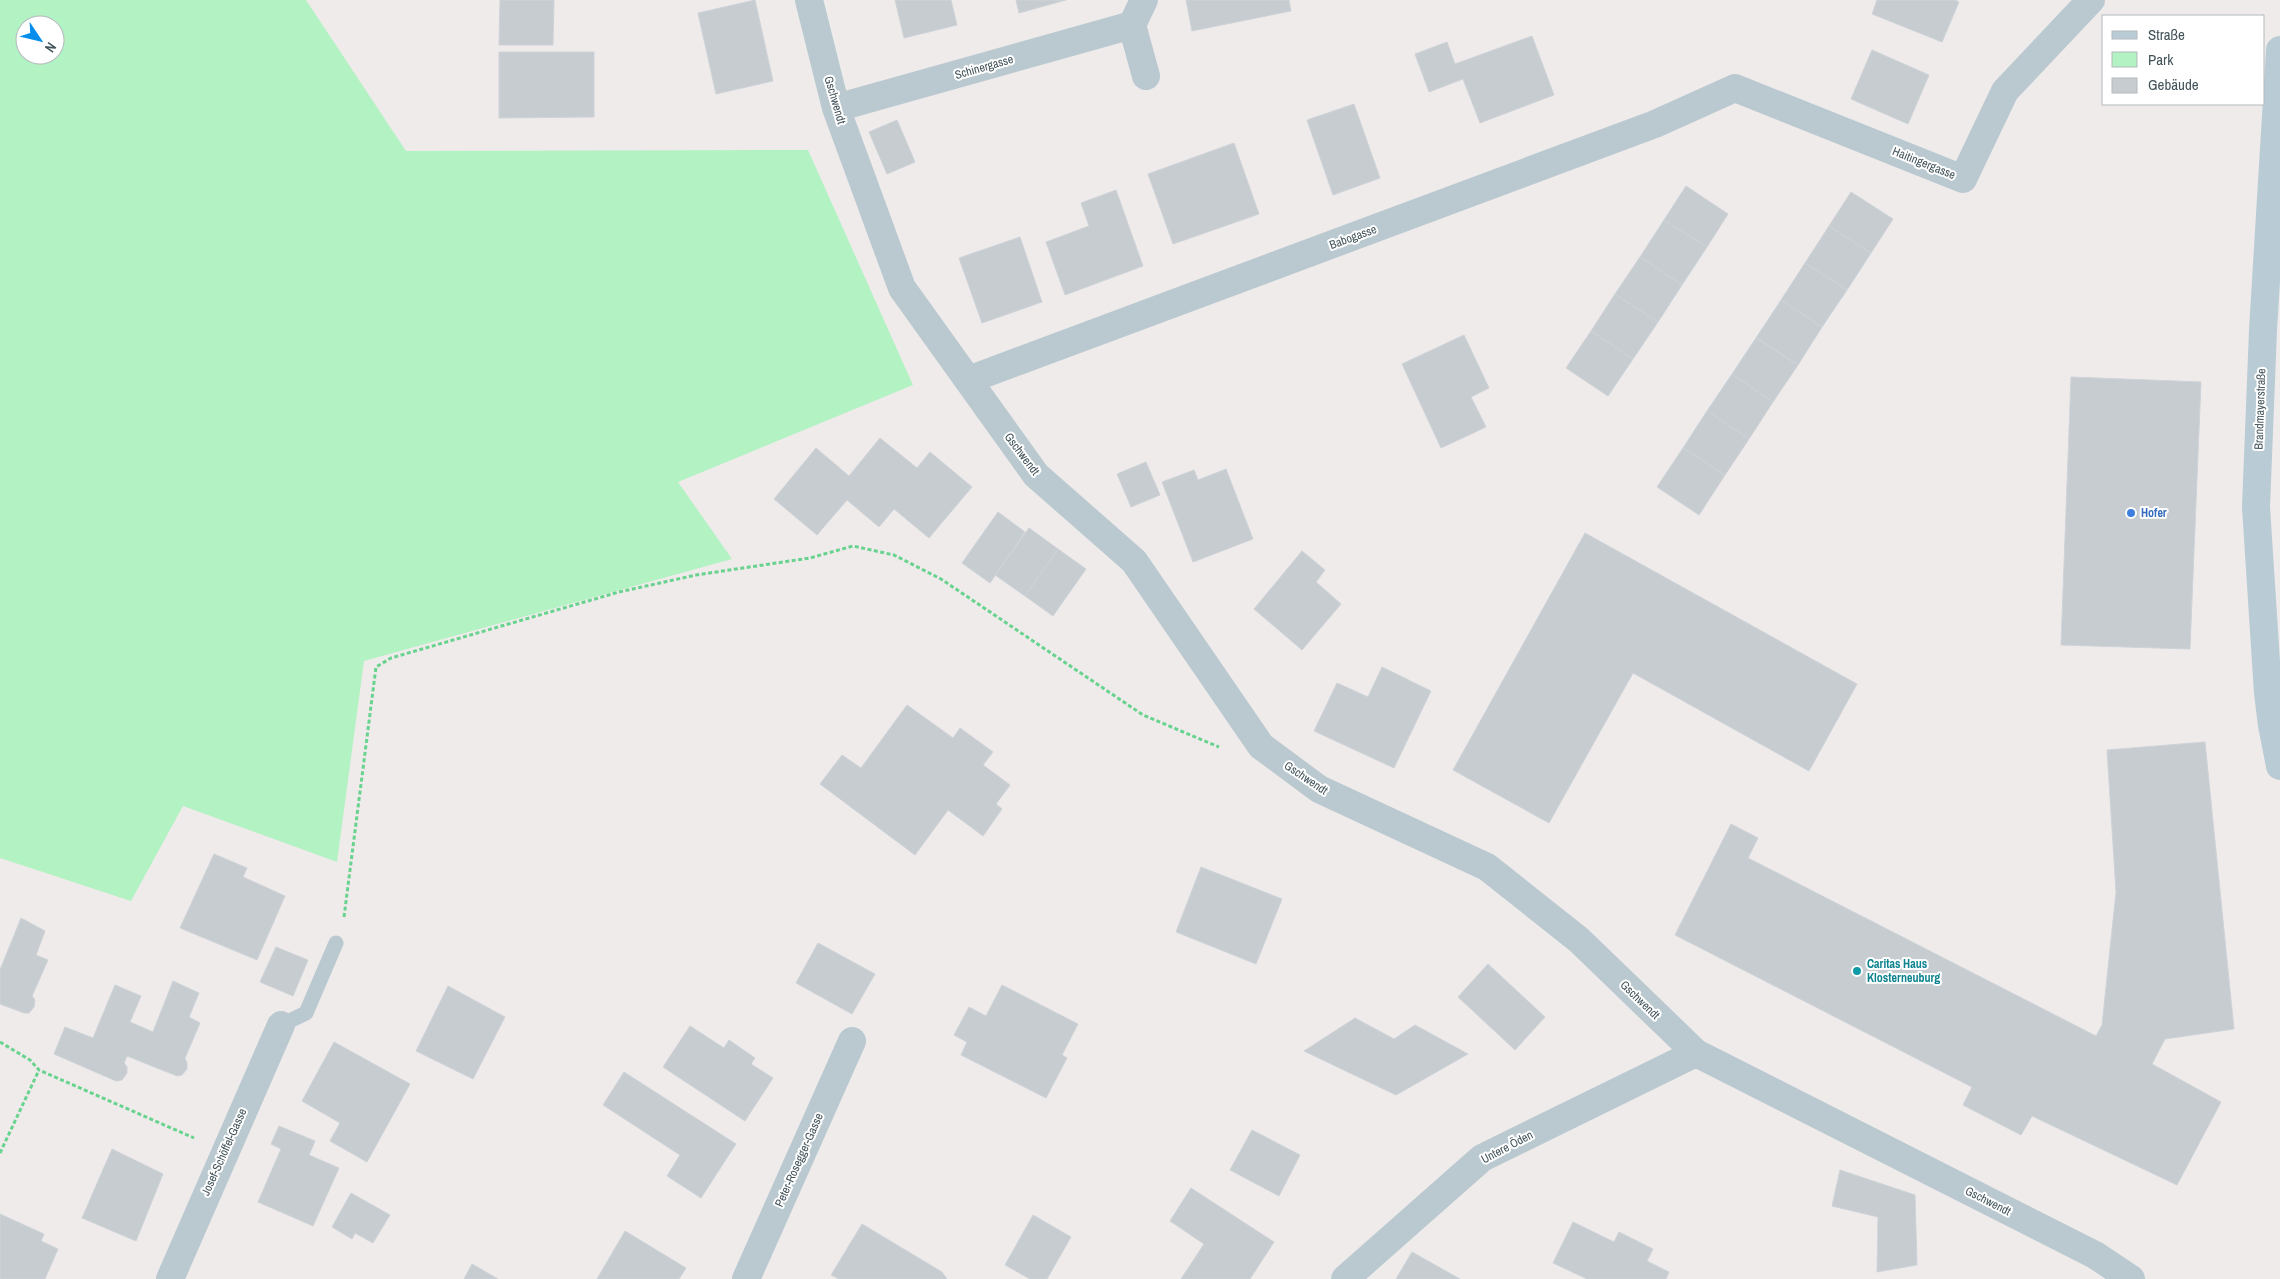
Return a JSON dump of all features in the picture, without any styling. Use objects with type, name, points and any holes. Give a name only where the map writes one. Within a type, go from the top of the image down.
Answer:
[{"type":"main road","name":"Brandmayerstraße","points":[[2280,50],[2263,330],[2256,506],[2273,668],[2272,725],[2280,766]]},
{"type":"street","name":"Gschwendt","points":[[809,0],[836,108],[902,288],[1036,474],[1134,561],[1261,746],[1319,789],[1487,867],[1579,940],[1696,1053],[2095,1255],[2131,1279]]},
{"type":"street","points":[[1144,0],[1132,25],[1146,76]]},
{"type":"street","name":"Haitingergasse","points":[[1735,88],[1963,179],[2005,91],[2091,0]]},
{"type":"street","name":"Schinergasse","points":[[836,108],[1132,25]]},
{"type":"street","name":"Babogasse","points":[[968,380],[1655,124],[1735,88]]},
{"type":"street","name":"Josef-Schöffel-Gasse","points":[[170,1279],[224,1151],[281,1025]]},
{"type":"street","name":"Peter-Rosegger-Gasse","points":[[746,1279],[852,1041]]},
{"type":"street","name":"Untere Öden","points":[[1345,1279],[1482,1158],[1696,1053]]},
{"type":"lane","points":[[281,1025],[306,1013],[336,944]]},
{"type":"path","points":[[336,944],[343,920],[359,815],[376,667],[391,658],[619,592],[696,575],[810,558],[852,546],[894,555],[941,579],[1143,715],[1220,747]]},
{"type":"path","points":[[0,1042],[30,1060],[39,1070],[224,1151]]},
{"type":"path","points":[[0,1153],[39,1070]]},
{"type":"green space","points":[[0,0],[306,0],[406,151],[808,150],[913,385],[678,482],[732,559],[364,661],[337,862],[183,806],[131,901],[0,858]]},
{"type":"building","points":[[500,0],[554,0],[553,45],[499,45]]},
{"type":"building","points":[[755,0],[773,81],[716,94],[698,13]]},
{"type":"building","points":[[895,0],[951,0],[957,25],[904,38]]},
{"type":"building","points":[[1016,0],[1066,0],[1019,13]]},
{"type":"building","points":[[1186,0],[1289,0],[1291,11],[1192,31]]},
{"type":"building","points":[[1877,0],[1955,0],[1959,2],[1942,42],[1872,14]]},
{"type":"building","points":[[1532,36],[1554,95],[1480,123],[1463,79],[1429,92],[1415,54],[1447,42],[1455,64]]},
{"type":"building","points":[[1872,50],[1929,75],[1908,124],[1851,99]]},
{"type":"building","points":[[499,52],[594,52],[594,117],[499,118]]},
{"type":"building","points":[[1354,104],[1380,178],[1333,195],[1307,120]]},
{"type":"building","points":[[897,120],[915,162],[887,174],[869,132]]},
{"type":"building","points":[[1234,143],[1259,214],[1173,244],[1148,174]]},
{"type":"building","points":[[1686,186],[1728,214],[1707,247],[1664,220]]},
{"type":"building","points":[[1116,190],[1143,266],[1065,295],[1046,242],[1089,226],[1081,203]]},
{"type":"building","points":[[1851,192],[1893,219],[1871,253],[1829,226]]},
{"type":"building","points":[[1664,220],[1707,247],[1682,285],[1640,257]]},
{"type":"building","points":[[1829,226],[1871,253],[1847,290],[1805,263]]},
{"type":"building","points":[[1020,237],[1042,302],[982,323],[959,258]]},
{"type":"building","points":[[1640,257],[1682,285],[1658,322],[1615,294]]},
{"type":"building","points":[[1805,263],[1847,290],[1822,327],[1781,300]]},
{"type":"building","points":[[1615,294],[1658,322],[1633,359],[1591,331]]},
{"type":"building","points":[[1781,300],[1822,327],[1798,365],[1756,338]]},
{"type":"building","points":[[1591,331],[1633,359],[1608,396],[1566,368]]},
{"type":"building","points":[[1464,335],[1489,388],[1471,397],[1486,427],[1441,448],[1402,364]]},
{"type":"building","points":[[1756,338],[1798,365],[1773,402],[1732,374]]},
{"type":"building","points":[[1732,374],[1773,402],[1749,439],[1707,411]]},
{"type":"building","name":"Hofer","points":[[2071,377],[2201,382],[2190,649],[2061,645]]},
{"type":"building","points":[[1707,411],[1749,439],[1725,475],[1683,448]]},
{"type":"building","points":[[880,438],[917,468],[930,452],[972,487],[929,538],[894,509],[879,527],[847,500],[817,535],[774,499],[816,448],[849,476]]},
{"type":"building","points":[[1683,448],[1725,475],[1699,515],[1657,487]]},
{"type":"building","points":[[1146,462],[1160,495],[1131,507],[1117,474]]},
{"type":"building","points":[[1226,469],[1253,539],[1193,562],[1162,482],[1194,470],[1198,480]]},
{"type":"building","points":[[998,512],[1025,532],[990,583],[962,563]]},
{"type":"building","points":[[1029,528],[1058,549],[1025,596],[995,575]]},
{"type":"building","points":[[1585,533],[1857,684],[1809,771],[1633,673],[1549,823],[1453,770]]},
{"type":"building","points":[[1058,549],[1086,569],[1053,616],[1025,596]]},
{"type":"building","points":[[1302,551],[1325,570],[1316,582],[1341,604],[1302,650],[1254,609]]},
{"type":"building","points":[[1382,667],[1431,691],[1394,768],[1314,731],[1337,683],[1368,697]]},
{"type":"building","points":[[907,705],[953,738],[960,728],[993,752],[983,765],[1010,785],[996,804],[1002,809],[983,836],[948,810],[915,855],[820,784],[842,755],[861,768]]},
{"type":"building","name":"Caritas Haus Klosterneuburg","points":[[2205,742],[2234,1029],[2165,1039],[2152,1064],[2221,1102],[2177,1185],[2032,1116],[2021,1135],[1963,1105],[1972,1087],[1675,935],[1731,824],[1758,838],[1748,858],[2096,1036],[2102,1025],[2116,892],[2107,750]]},
{"type":"building","points":[[214,854],[247,868],[243,877],[285,896],[257,960],[180,928]]},
{"type":"building","points":[[1201,867],[1282,899],[1256,964],[1176,932]]},
{"type":"building","points":[[21,918],[45,931],[36,955],[48,960],[32,996],[35,1000],[34,1007],[29,1013],[0,1004],[0,970]]},
{"type":"building","points":[[818,943],[875,974],[852,1014],[796,983]]},
{"type":"building","points":[[276,947],[308,960],[293,996],[260,982]]},
{"type":"building","points":[[1488,964],[1545,1017],[1515,1050],[1458,997]]},
{"type":"building","points":[[173,981],[199,993],[189,1017],[200,1023],[185,1058],[187,1069],[182,1075],[177,1076],[127,1056],[124,1063],[127,1067],[127,1073],[122,1080],[116,1081],[54,1054],[65,1027],[93,1038],[115,985],[141,996],[130,1022],[153,1032]]},
{"type":"building","points":[[1002,985],[1078,1024],[1062,1055],[1067,1058],[1046,1098],[961,1055],[967,1042],[954,1035],[969,1007],[986,1016]]},
{"type":"building","points":[[448,986],[505,1017],[473,1079],[416,1051]]},
{"type":"building","points":[[1355,1018],[1394,1039],[1415,1025],[1468,1054],[1396,1095],[1304,1051]]},
{"type":"building","points":[[690,1026],[724,1048],[729,1040],[755,1058],[751,1064],[773,1078],[745,1121],[663,1067]]},
{"type":"building","points":[[334,1042],[410,1084],[367,1162],[330,1141],[340,1123],[302,1101]]},
{"type":"building","points":[[624,1072],[736,1144],[701,1198],[667,1176],[680,1155],[603,1105]]},
{"type":"building","points":[[279,1126],[315,1141],[309,1155],[339,1168],[313,1226],[258,1202],[281,1149],[271,1144]]},
{"type":"building","points":[[1252,1130],[1300,1155],[1279,1196],[1230,1170]]},
{"type":"building","points":[[112,1149],[163,1174],[136,1241],[82,1218]]},
{"type":"building","points":[[1840,1170],[1915,1195],[1917,1265],[1877,1272],[1878,1217],[1832,1206]]},
{"type":"building","points":[[1191,1188],[1274,1242],[1250,1279],[1181,1279],[1204,1244],[1170,1221]]},
{"type":"building","points":[[351,1193],[390,1215],[373,1243],[355,1233],[352,1239],[332,1227]]},
{"type":"building","points":[[0,1214],[44,1234],[41,1241],[58,1249],[45,1279],[0,1279]]},
{"type":"building","points":[[1033,1215],[1071,1237],[1047,1279],[1030,1279],[1005,1265]]},
{"type":"building","points":[[1573,1222],[1614,1242],[1619,1232],[1653,1249],[1647,1261],[1669,1272],[1666,1279],[1587,1279],[1553,1263]]},
{"type":"building","points":[[862,1224],[942,1272],[947,1279],[839,1279],[831,1275]]},
{"type":"building","points":[[625,1231],[686,1268],[679,1279],[597,1279]]},
{"type":"building","points":[[1412,1252],[1460,1279],[1396,1279]]},
{"type":"building","points":[[472,1264],[498,1279],[464,1279]]},
{"type":"place","name":"Hofer","points":[[2131,513]]},
{"type":"place","name":"Caritas Haus Klosterneuburg","points":[[1857,971]]}]
